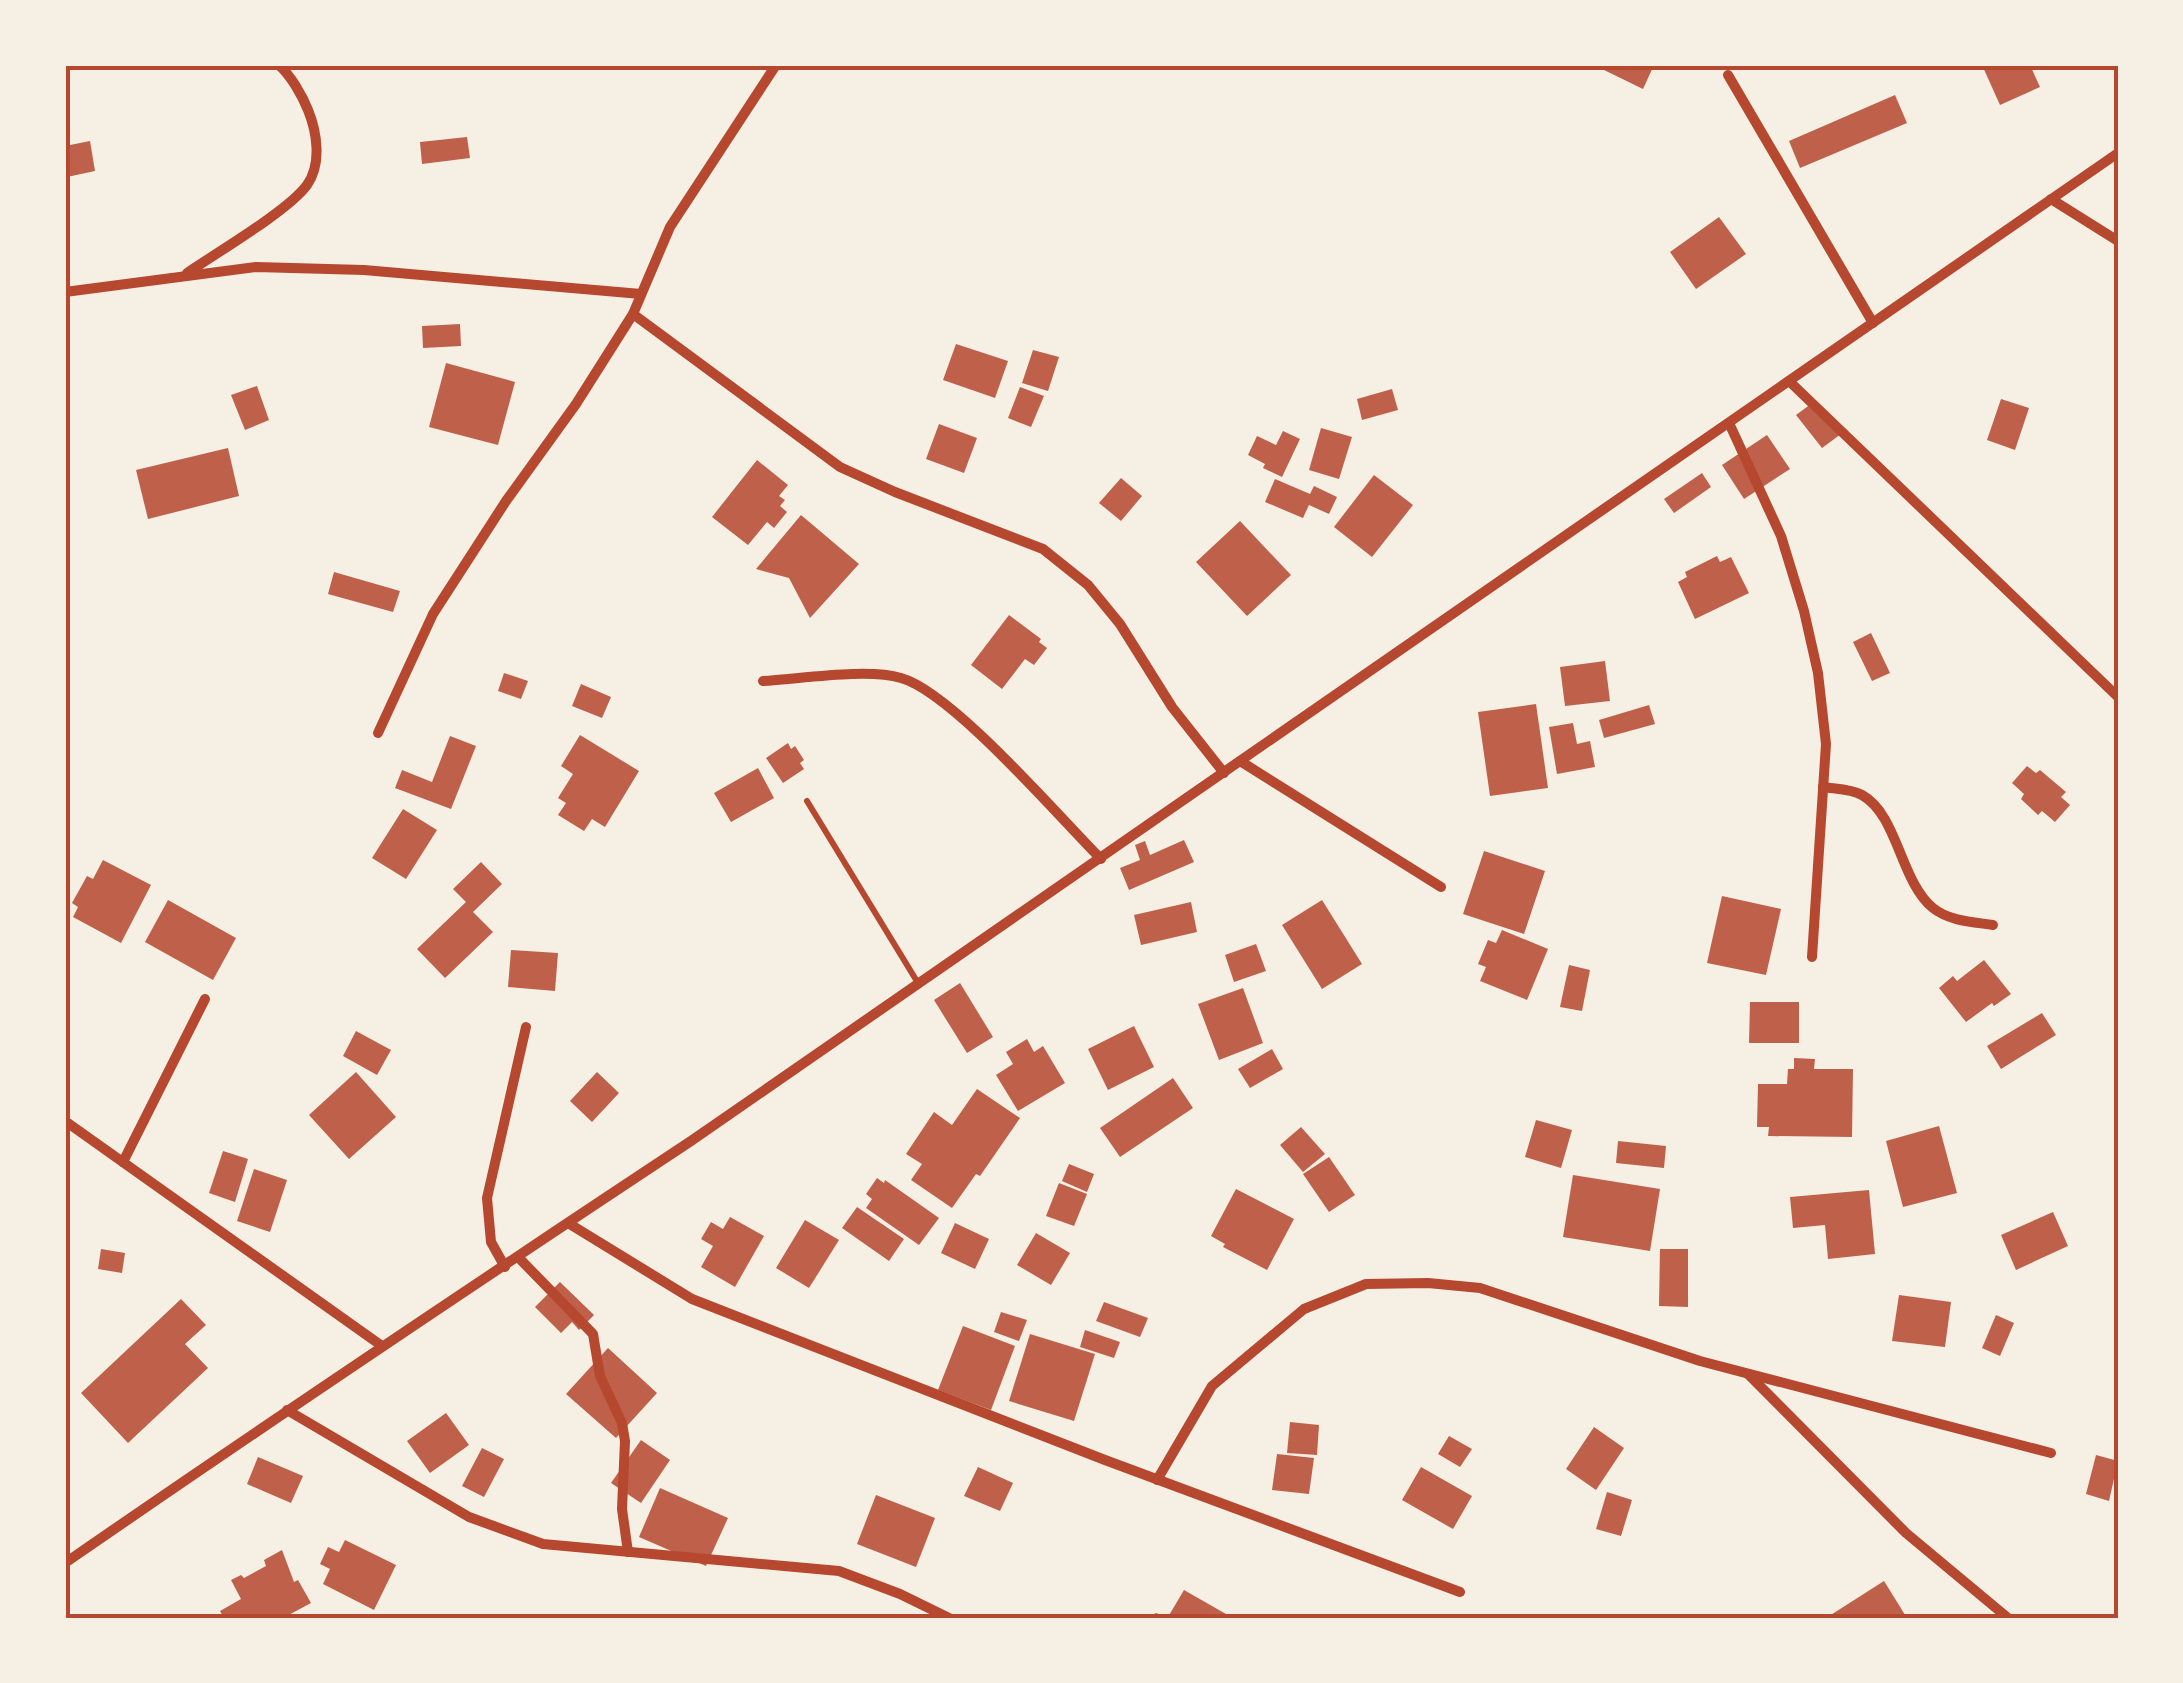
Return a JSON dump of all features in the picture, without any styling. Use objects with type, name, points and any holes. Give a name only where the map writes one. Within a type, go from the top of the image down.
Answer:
[{"type":"street","points":[[182,276],[277,211],[308,184],[315,162],[317,130],[305,101],[278,65]]},
{"type":"street","points":[[378,734],[433,614],[633,314],[670,228],[776,65]]},
{"type":"street","points":[[1728,75],[1873,323]]},
{"type":"street","points":[[65,1563],[919,984],[2118,153]]},
{"type":"street","points":[[2051,199],[2118,241]]},
{"type":"street","points":[[65,292],[256,267],[364,270],[642,294]]},
{"type":"street","points":[[633,314],[840,467],[894,492],[1044,549],[1088,585],[1120,624],[1172,707],[1224,773]]},
{"type":"street","points":[[1790,381],[2118,697]]},
{"type":"street","points":[[1730,423],[1781,536],[1804,611],[1820,690],[1826,744],[1812,957]]},
{"type":"street","points":[[763,681],[877,675],[903,678],[930,693],[967,724],[1100,858]]},
{"type":"street","points":[[1240,762],[1441,886]]},
{"type":"street","points":[[1823,787],[1866,797],[1880,812],[1919,893],[1935,910],[1957,920],[1993,924]]},
{"type":"street","points":[[123,1162],[205,999]]},
{"type":"street","points":[[506,1267],[491,1242],[487,1198],[526,1026]]},
{"type":"street","points":[[65,1121],[382,1346]]},
{"type":"street","points":[[568,1223],[692,1299],[1157,1480],[1460,1592]]},
{"type":"street","points":[[520,1258],[593,1334],[600,1376],[622,1423],[625,1441],[622,1509],[628,1552]]},
{"type":"street","points":[[1157,1480],[1212,1386],[1304,1309],[1366,1284],[1428,1283],[1480,1288],[1700,1361],[2051,1453]]},
{"type":"street","points":[[1748,1374],[1906,1534],[2008,1618]]},
{"type":"street","points":[[287,1410],[469,1516],[543,1544],[838,1571],[949,1618]]},
{"type":"lane","points":[[807,801],[919,984]]},
{"type":"building","points":[[1607,65],[1654,65],[1643,89],[1604,70]]},
{"type":"building","points":[[1982,65],[2030,65],[2040,87],[2000,105]]},
{"type":"building","points":[[1895,95],[1907,123],[1800,168],[1789,141]]},
{"type":"building","points":[[467,137],[470,158],[422,164],[420,142]]},
{"type":"building","points":[[90,141],[95,171],[67,177],[65,146]]},
{"type":"building","points":[[1719,217],[1746,254],[1696,289],[1670,252]]},
{"type":"building","points":[[460,324],[461,346],[423,348],[422,326]]},
{"type":"building","points":[[956,344],[1008,361],[995,398],[943,380]]},
{"type":"building","points":[[1033,350],[1059,357],[1048,391],[1022,383]]},
{"type":"building","points":[[446,363],[515,382],[498,445],[429,427]]},
{"type":"building","points":[[257,386],[269,420],[245,430],[231,395]]},
{"type":"building","points":[[1020,387],[1044,396],[1031,427],[1008,418]]},
{"type":"building","points":[[1392,389],[1398,410],[1362,420],[1357,399]]},
{"type":"building","points":[[2001,399],[2029,408],[2015,450],[1987,440]]},
{"type":"building","points":[[1815,401],[1841,434],[1822,448],[1796,415]]},
{"type":"building","points":[[939,424],[977,438],[964,473],[926,459]]},
{"type":"building","points":[[1321,428],[1352,437],[1339,479],[1309,470]]},
{"type":"building","points":[[1283,431],[1300,439],[1282,477],[1248,455],[1257,436],[1276,445]]},
{"type":"building","points":[[1767,435],[1790,469],[1744,499],[1722,465]]},
{"type":"building","points":[[228,448],[239,496],[148,519],[136,470]]},
{"type":"building","points":[[757,460],[788,485],[779,496],[785,500],[780,506],[787,512],[774,528],[767,522],[748,545],[712,517]]},
{"type":"building","points":[[1702,473],[1711,487],[1674,513],[1664,499]]},
{"type":"building","points":[[1374,475],[1413,505],[1372,557],[1334,527]]},
{"type":"building","points":[[1121,478],[1142,496],[1121,521],[1099,503]]},
{"type":"building","points":[[1275,479],[1310,494],[1314,486],[1337,497],[1329,514],[1309,505],[1303,518],[1265,502]]},
{"type":"building","points":[[801,515],[859,564],[810,618],[789,578],[756,569]]},
{"type":"building","points":[[1240,521],[1291,575],[1247,616],[1196,562]]},
{"type":"building","points":[[1717,556],[1720,562],[1731,557],[1749,593],[1695,619],[1678,582],[1687,577],[1685,572]]},
{"type":"building","points":[[334,572],[400,591],[393,612],[328,594]]},
{"type":"building","points":[[1009,615],[1047,648],[1034,665],[1025,659],[1002,689],[971,665]]},
{"type":"building","points":[[1871,633],[1890,673],[1872,681],[1853,642]]},
{"type":"building","points":[[1605,661],[1610,701],[1565,706],[1560,667]]},
{"type":"building","points":[[504,673],[528,681],[521,699],[498,691]]},
{"type":"building","points":[[581,684],[611,697],[602,718],[572,706]]},
{"type":"building","points":[[1536,704],[1548,788],[1490,796],[1478,712]]},
{"type":"building","points":[[1649,705],[1655,724],[1604,738],[1599,720]]},
{"type":"building","points":[[1573,723],[1577,744],[1590,741],[1595,767],[1557,774],[1549,727]]},
{"type":"building","points":[[580,735],[639,771],[605,827],[592,819],[584,831],[558,815],[566,803],[558,798],[573,774],[561,766]]},
{"type":"building","points":[[450,736],[476,746],[451,809],[395,788],[402,770],[432,782]]},
{"type":"building","points":[[788,743],[791,749],[795,746],[804,760],[800,763],[804,769],[783,783],[766,758]]},
{"type":"building","points":[[2027,766],[2036,773],[2040,770],[2066,792],[2061,797],[2070,805],[2055,822],[2042,811],[2038,815],[2021,799],[2024,794],[2012,783]]},
{"type":"building","points":[[758,768],[774,798],[731,822],[714,793]]},
{"type":"building","points":[[403,809],[437,830],[406,879],[372,858]]},
{"type":"building","points":[[1184,840],[1194,862],[1129,890],[1120,868],[1140,860],[1135,845],[1145,841],[1150,855]]},
{"type":"building","points":[[1484,851],[1545,871],[1524,934],[1463,914]]},
{"type":"building","points":[[103,860],[151,885],[121,943],[73,917],[78,907],[72,903],[87,876],[93,879]]},
{"type":"building","points":[[481,862],[502,884],[473,912],[493,932],[445,978],[417,949],[466,902],[453,889]]},
{"type":"building","points":[[1722,896],[1781,909],[1766,975],[1707,963]]},
{"type":"building","points":[[168,900],[236,938],[213,980],[145,942]]},
{"type":"building","points":[[1322,900],[1362,964],[1322,989],[1282,925]]},
{"type":"building","points":[[1191,902],[1197,932],[1141,945],[1134,915]]},
{"type":"building","points":[[1502,930],[1548,949],[1527,1000],[1480,981],[1486,967],[1478,964],[1488,940],[1496,943]]},
{"type":"building","points":[[1256,944],[1266,971],[1234,982],[1225,955]]},
{"type":"building","points":[[511,950],[558,953],[555,991],[508,987]]},
{"type":"building","points":[[1984,960],[2011,994],[1966,1022],[1939,988],[1953,976],[1957,981]]},
{"type":"building","points":[[1569,965],[1590,970],[1582,1011],[1560,1007]]},
{"type":"building","points":[[960,983],[993,1037],[967,1053],[934,1000]]},
{"type":"building","points":[[1243,988],[1263,1043],[1219,1060],[1198,1004]]},
{"type":"building","points":[[1750,1002],[1799,1002],[1799,1043],[1749,1043]]},
{"type":"building","points":[[2042,1013],[2056,1035],[2001,1069],[1987,1046]]},
{"type":"building","points":[[1134,1026],[1154,1067],[1108,1090],[1088,1049]]},
{"type":"building","points":[[356,1031],[391,1050],[377,1075],[343,1056]]},
{"type":"building","points":[[1027,1039],[1034,1052],[1043,1046],[1065,1083],[1018,1111],[996,1075],[1013,1064],[1006,1052]]},
{"type":"building","points":[[1272,1049],[1283,1069],[1250,1088],[1238,1069]]},
{"type":"building","points":[[1794,1058],[1815,1059],[1814,1069],[1853,1069],[1852,1137],[1768,1136],[1769,1127],[1757,1127],[1758,1084],[1787,1084]]},
{"type":"building","points":[[356,1072],[396,1117],[349,1159],[309,1115]]},
{"type":"building","points":[[597,1072],[619,1093],[592,1122],[570,1101]]},
{"type":"building","points":[[1173,1078],[1193,1108],[1120,1157],[1100,1128]]},
{"type":"building","points":[[977,1089],[1020,1118],[980,1176],[976,1174],[952,1208],[911,1180],[922,1164],[906,1154],[934,1112],[952,1125]]},
{"type":"building","points":[[1536,1120],[1572,1130],[1561,1168],[1525,1157]]},
{"type":"building","points":[[1939,1126],[1957,1193],[1903,1207],[1886,1141]]},
{"type":"building","points":[[1301,1127],[1325,1154],[1303,1172],[1280,1145]]},
{"type":"building","points":[[1618,1141],[1666,1146],[1664,1168],[1616,1163]]},
{"type":"building","points":[[223,1151],[248,1159],[235,1202],[209,1193]]},
{"type":"building","points":[[1329,1157],[1355,1195],[1329,1212],[1303,1174]]},
{"type":"building","points":[[1069,1164],[1094,1174],[1087,1192],[1062,1181]]},
{"type":"building","points":[[254,1169],[287,1180],[270,1232],[237,1221]]},
{"type":"building","points":[[1573,1175],[1660,1189],[1650,1251],[1563,1237]]},
{"type":"building","points":[[877,1178],[939,1218],[919,1245],[866,1208],[872,1199],[866,1194]]},
{"type":"building","points":[[1059,1183],[1087,1194],[1074,1226],[1046,1216]]},
{"type":"building","points":[[1236,1189],[1294,1219],[1267,1270],[1223,1247],[1225,1244],[1211,1236]]},
{"type":"building","points":[[1869,1190],[1875,1254],[1828,1259],[1825,1225],[1793,1228],[1790,1197]]},
{"type":"building","points":[[857,1207],[904,1239],[889,1261],[842,1228]]},
{"type":"building","points":[[2053,1212],[2068,1246],[2016,1270],[2001,1235]]},
{"type":"building","points":[[730,1217],[764,1236],[735,1287],[701,1267],[713,1246],[701,1239],[711,1222],[723,1229]]},
{"type":"building","points":[[805,1220],[839,1240],[809,1288],[776,1268]]},
{"type":"building","points":[[955,1223],[989,1239],[975,1269],[941,1253]]},
{"type":"building","points":[[1036,1233],[1070,1253],[1051,1285],[1017,1265]]},
{"type":"building","points":[[101,1249],[125,1253],[122,1273],[98,1269]]},
{"type":"building","points":[[1660,1249],[1688,1249],[1688,1307],[1659,1306]]},
{"type":"building","points":[[560,1282],[594,1315],[579,1330],[572,1322],[561,1333],[535,1307]]},
{"type":"building","points":[[1899,1295],[1951,1302],[1945,1347],[1892,1341]]},
{"type":"building","points":[[181,1299],[206,1325],[185,1344],[208,1368],[128,1443],[81,1393]]},
{"type":"building","points":[[1104,1302],[1148,1318],[1140,1337],[1096,1321]]},
{"type":"building","points":[[1001,1312],[1027,1320],[1019,1341],[994,1332]]},
{"type":"building","points":[[1996,1315],[2014,1323],[2000,1356],[1982,1348]]},
{"type":"building","points":[[963,1326],[1015,1346],[991,1410],[938,1390]]},
{"type":"building","points":[[1085,1330],[1120,1342],[1114,1358],[1080,1347]]},
{"type":"building","points":[[1030,1334],[1095,1354],[1074,1421],[1009,1401]]},
{"type":"building","points":[[608,1348],[657,1393],[616,1438],[566,1394]]},
{"type":"building","points":[[446,1413],[469,1445],[430,1473],[407,1441]]},
{"type":"building","points":[[1290,1422],[1319,1425],[1317,1455],[1287,1453]]},
{"type":"building","points":[[1594,1427],[1624,1448],[1596,1490],[1566,1469]]},
{"type":"building","points":[[1449,1436],[1472,1449],[1460,1467],[1438,1454]]},
{"type":"building","points":[[641,1440],[670,1460],[641,1503],[611,1483]]},
{"type":"building","points":[[482,1448],[504,1459],[484,1497],[462,1486]]},
{"type":"building","points":[[1277,1454],[1314,1458],[1309,1494],[1272,1490]]},
{"type":"building","points":[[2096,1455],[2118,1461],[2109,1501],[2086,1494]]},
{"type":"building","points":[[258,1457],[303,1476],[291,1503],[247,1484]]},
{"type":"building","points":[[978,1467],[1013,1483],[1000,1511],[964,1496]]},
{"type":"building","points":[[1421,1467],[1472,1496],[1453,1529],[1402,1500]]},
{"type":"building","points":[[660,1488],[728,1518],[706,1566],[639,1537]]},
{"type":"building","points":[[1607,1492],[1632,1500],[1621,1536],[1596,1529]]},
{"type":"building","points":[[876,1495],[935,1518],[916,1567],[857,1544]]},
{"type":"building","points":[[345,1540],[396,1565],[374,1610],[323,1584],[330,1569],[320,1564],[328,1547],[339,1552]]},
{"type":"building","points":[[282,1550],[294,1582],[298,1580],[311,1603],[283,1618],[224,1618],[220,1611],[241,1599],[231,1580],[266,1566],[264,1560]]},
{"type":"building","points":[[1884,1581],[1907,1618],[1826,1618]]},
{"type":"building","points":[[1184,1590],[1233,1618],[1145,1618],[1156,1613],[1168,1617]]}]
